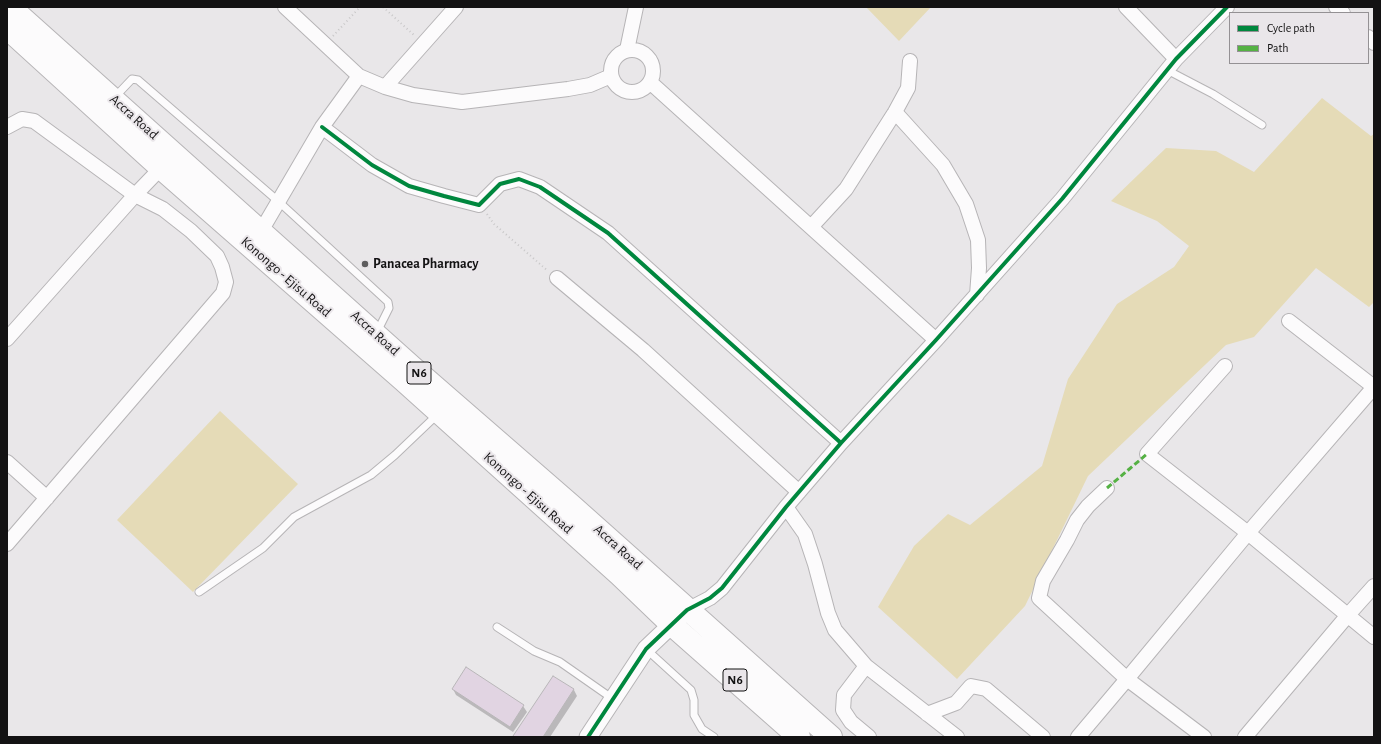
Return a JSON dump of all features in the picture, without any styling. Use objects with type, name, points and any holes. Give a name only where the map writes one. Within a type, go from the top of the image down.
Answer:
[{"type":"highway","name":"Accra Road","points":[[10,7],[113,99],[256,239],[376,334],[831,737]]},
{"type":"highway","name":"Konongo - Ejisu Road","points":[[7,28],[161,168],[256,239],[439,413],[671,624]]},
{"type":"highway","name":"N6","points":[[671,624],[799,737]]},
{"type":"street","points":[[285,7],[359,76],[385,87],[413,95],[462,102],[568,89],[590,85],[611,76]]},
{"type":"street","points":[[385,87],[456,7]]},
{"type":"street","points":[[627,50],[636,7]]},
{"type":"street","points":[[1126,7],[1172,65]]},
{"type":"street","points":[[588,737],[646,650],[687,610],[710,598],[722,588],[786,507],[841,443],[977,295],[1062,199],[1172,65],[1228,7]]},
{"type":"street","points":[[627,50],[636,50],[644,53],[650,59],[653,66],[654,75],[651,83],[645,89],[637,92],[629,93],[621,90],[615,84],[611,76],[611,68],[614,60],[627,50]]},
{"type":"street","points":[[811,228],[846,188],[896,112],[908,88],[910,61]]},
{"type":"street","points":[[256,239],[322,127],[359,76]]},
{"type":"street","points":[[651,83],[936,340]]},
{"type":"street","points":[[896,112],[943,165],[966,204],[978,240],[979,268],[977,295]]},
{"type":"street","points":[[7,127],[22,118],[34,121],[135,195],[163,209],[191,231],[217,256],[226,282],[224,293],[7,544]]},
{"type":"street","points":[[322,127],[372,165],[410,186],[480,205],[500,184],[519,179],[540,187],[608,233],[841,443]]},
{"type":"street","points":[[7,339],[135,195],[161,168]]},
{"type":"street","points":[[557,278],[643,350],[799,492]]},
{"type":"street","points":[[1078,737],[1248,533],[1374,387],[1290,320]]},
{"type":"street","points":[[1225,366],[1147,454],[1248,533],[1374,637]]},
{"type":"street","points":[[7,462],[47,498]]},
{"type":"street","points":[[1107,488],[1088,506],[1077,520],[1043,581],[1039,598],[1127,679],[1204,737]]},
{"type":"street","points":[[786,507],[805,534],[815,564],[828,613],[835,630],[866,666],[957,737]]},
{"type":"street","points":[[1245,737],[1374,586]]},
{"type":"street","points":[[866,666],[844,695],[843,710],[851,722],[869,737]]},
{"type":"street","points":[[927,714],[956,703],[972,686],[986,690],[1044,737]]},
{"type":"lane","points":[[1172,65],[1213,94],[1262,125]]},
{"type":"lane","points":[[113,99],[132,79],[138,80],[278,201],[388,302],[389,308],[376,334]]},
{"type":"lane","points":[[199,592],[263,548],[294,517],[371,475],[395,455],[439,413]]},
{"type":"lane","points":[[497,627],[534,651],[560,662],[614,700]]},
{"type":"lane","points":[[646,650],[691,690],[694,700],[694,715],[702,729],[714,737]]},
{"type":"path","points":[[325,44],[360,7]]},
{"type":"path","points":[[383,7],[423,44]]},
{"type":"path","points":[[480,205],[494,224],[557,278]]},
{"type":"shaded area","points":[[866,7],[931,7],[899,41]]},
{"type":"shaded area","points":[[1322,98],[1371,136],[1374,134],[1374,302],[1369,307],[1316,268],[1254,337],[1226,345],[1088,476],[1025,606],[957,679],[878,607],[914,546],[948,514],[970,525],[1042,466],[1068,379],[1117,304],[1174,267],[1189,246],[1157,221],[1111,201],[1166,148],[1216,151],[1254,172]]},
{"type":"shaded area","points":[[220,411],[298,484],[193,592],[117,520]]},
{"type":"building","points":[[466,667],[524,705],[510,727],[452,689]]},
{"type":"building","points":[[553,676],[574,689],[543,737],[513,736]]},
{"type":"marked path","points":[[1107,488],[1147,454]]},
{"type":"cycle path","points":[[588,737],[646,649],[687,610],[710,598],[722,588],[786,507],[841,443],[936,340],[1062,199],[1176,59],[1227,7]]},
{"type":"cycle path","points":[[322,127],[372,165],[409,186],[444,196],[479,205],[500,184],[519,179],[540,187],[608,233],[841,443]]},
{"type":"place","name":"Panacea Pharmacy","points":[[365,264]]}]
